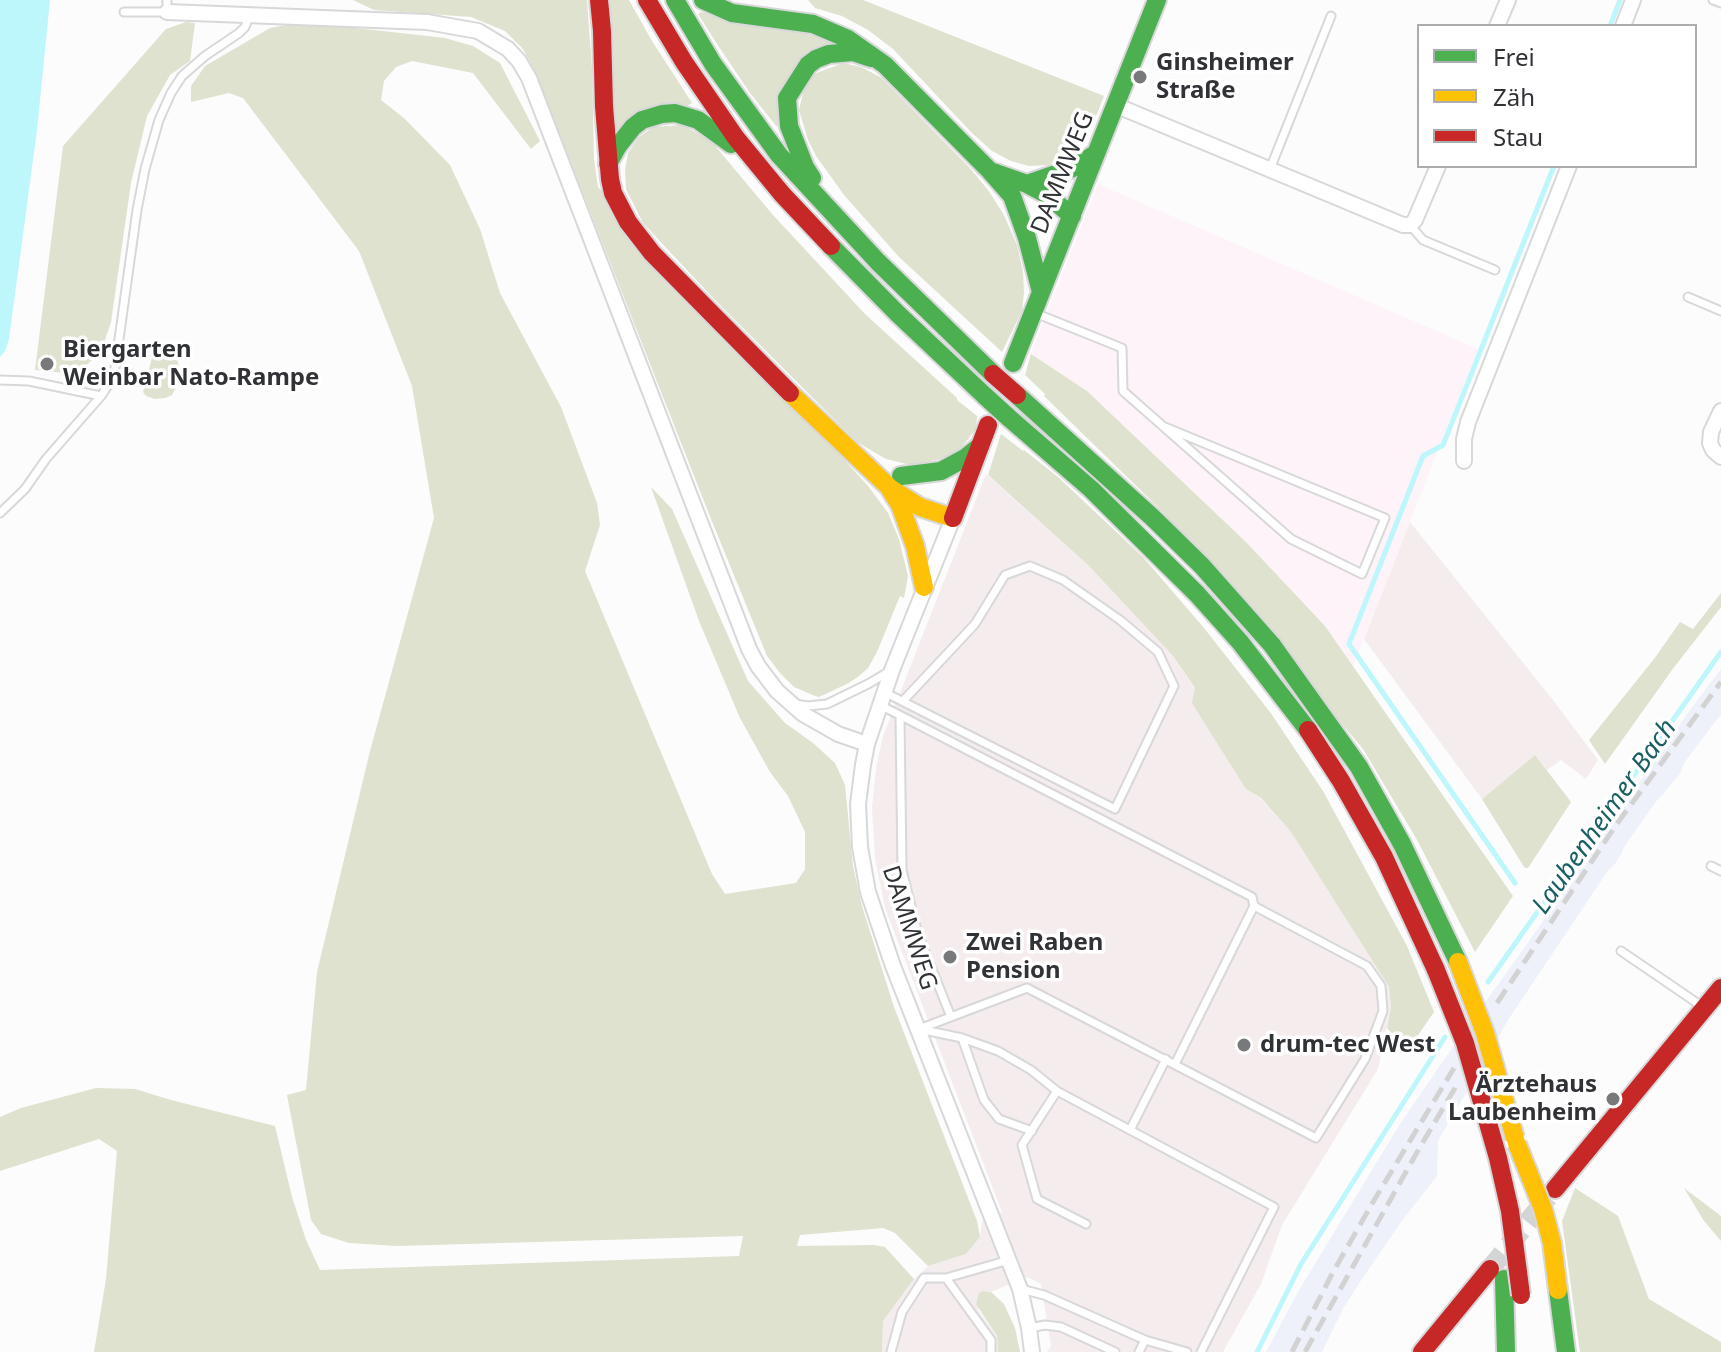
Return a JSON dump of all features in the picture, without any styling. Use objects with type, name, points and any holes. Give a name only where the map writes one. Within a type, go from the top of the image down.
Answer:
[{"type":"main road","points":[[599,0],[608,164],[613,193],[628,222],[652,253],[815,418],[862,460],[895,482],[937,498],[953,518]]},
{"type":"main road","points":[[647,0],[684,62],[736,138],[782,194]]},
{"type":"main road","points":[[675,0],[713,64],[771,144],[840,222],[993,374],[1202,566],[1272,645],[1359,767],[1402,844],[1458,962],[1485,1033],[1517,1144],[1538,1253],[1566,1352]]},
{"type":"main road","points":[[703,0],[732,13],[813,24],[848,39],[901,80],[1012,196],[1037,211],[1072,216]]},
{"type":"main road","name":"DAMMWEG","points":[[1013,363],[1157,0]]},
{"type":"main road","points":[[840,222],[805,167],[789,126],[787,98],[801,73],[816,59],[840,52],[853,52],[876,59]]},
{"type":"main road","points":[[608,164],[627,135],[642,120],[662,114],[675,113],[698,120],[720,135],[898,314],[1138,535],[1206,604],[1276,687],[1320,748],[1377,844],[1436,970],[1465,1043],[1498,1158],[1513,1296],[1506,1352]]},
{"type":"main road","points":[[1027,184],[1073,168],[1095,154]]},
{"type":"main road","points":[[990,171],[1046,194],[1072,216]]},
{"type":"main road","points":[[1012,196],[1041,292]]},
{"type":"main road","name":"DAMMWEG","points":[[953,518],[988,425]]},
{"type":"main road","points":[[895,482],[941,471],[980,446]]},
{"type":"main road","points":[[895,482],[924,587]]},
{"type":"main road","points":[[1555,1189],[1721,988]]},
{"type":"main road","points":[[1422,1352],[1490,1269]]},
{"type":"main road","points":[[1544,1320],[1550,1291]]},
{"type":"main road","points":[[1513,1296],[1523,1323]]},
{"type":"street","points":[[1498,24],[1508,0]]},
{"type":"street","points":[[1624,24],[1633,0]]},
{"type":"street","points":[[167,6],[250,14],[427,22],[478,31],[508,49],[519,61],[535,93],[749,649],[766,678],[788,703],[826,729],[867,744]]},
{"type":"street","points":[[1115,105],[1403,225],[1410,225],[1415,220],[1437,168]]},
{"type":"street","points":[[1464,461],[1468,422],[1568,168]]},
{"type":"street","points":[[1721,411],[1711,432],[1710,443],[1721,457]]},
{"type":"street","name":"DAMMWEG","points":[[953,518],[892,670],[867,744],[858,824],[868,892],[1020,1289],[1032,1352]]},
{"type":"lane","points":[[1713,0],[1721,3]]},
{"type":"lane","points":[[124,12],[167,6]]},
{"type":"lane","points":[[0,513],[25,489],[111,381],[137,210],[159,120],[182,76],[239,33],[250,14]]},
{"type":"lane","points":[[1270,169],[1331,16]]},
{"type":"lane","points":[[1410,225],[1423,240],[1495,270]]},
{"type":"lane","points":[[1688,297],[1721,311]]},
{"type":"lane","points":[[1033,312],[1122,348],[1123,391],[1291,539],[1362,574],[1385,518],[1165,427]]},
{"type":"lane","points":[[29,381],[30,371]]},
{"type":"lane","points":[[0,380],[29,381],[101,396]]},
{"type":"lane","points":[[882,698],[903,701],[1115,809],[1174,686],[1158,652],[1120,620],[1063,580],[1030,566],[1005,575],[975,624],[903,701]]},
{"type":"lane","points":[[788,703],[808,706],[827,704],[892,670]]},
{"type":"lane","points":[[882,698],[900,716],[1252,897],[1254,906],[1175,1064]]},
{"type":"lane","points":[[900,716],[902,870],[918,934],[951,1017]]},
{"type":"lane","points":[[1711,866],[1721,871]]},
{"type":"lane","points":[[919,1029],[1027,988],[1316,1138],[1365,1059],[1383,1011],[1381,986],[1367,966],[1254,906]]},
{"type":"lane","points":[[1621,951],[1704,1008]]},
{"type":"lane","points":[[919,1029],[962,1038],[998,1051],[1031,1070],[1057,1091],[1274,1207],[1201,1352]]},
{"type":"lane","points":[[962,1038],[984,1100],[999,1119],[1032,1131]]},
{"type":"lane","points":[[1130,1130],[1166,1059]]},
{"type":"lane","points":[[1057,1091],[1022,1145],[1037,1199],[1086,1224]]},
{"type":"lane","points":[[891,1352],[902,1312],[924,1278],[946,1278],[1009,1260]]},
{"type":"lane","points":[[946,1278],[991,1340],[991,1352]]},
{"type":"lane","points":[[1020,1289],[1044,1295],[1145,1340],[1187,1352]]},
{"type":"lane","points":[[1029,1328],[1045,1325],[1061,1327],[1115,1352]]},
{"type":"lane","points":[[1139,1352],[1145,1340]]},
{"type":"shaded area","points":[[1098,184],[1478,349],[1353,666],[1325,626],[1246,542],[1087,391],[1031,354]]},
{"type":"shaded area","points":[[986,474],[1088,565],[1173,656],[1195,689],[1246,789],[1260,798],[1291,832],[1389,987],[1391,1007],[1378,1069],[1282,1225],[1261,1284],[1223,1352],[1047,1352],[1051,1346],[1041,1284],[1027,1277],[991,1292],[983,1291],[978,1310],[997,1336],[998,1352],[882,1352],[883,1321],[914,1279],[928,1266],[966,1254],[980,1237],[982,1221],[1002,1212],[885,908],[875,858],[872,808],[883,736]]},
{"type":"shaded area","points":[[1410,522],[1598,760],[1586,779],[1561,760],[1547,770],[1535,755],[1482,799],[1364,639]]},
{"type":"shaded area","points":[[1721,669],[1721,714],[1624,847],[1510,1017],[1438,1141],[1437,1176],[1360,1282],[1322,1352],[1266,1352],[1299,1290],[1400,1124]]},
{"type":"green space","points":[[353,0],[587,0],[598,187],[868,486],[888,513],[899,539],[908,576],[904,598],[900,596],[877,652],[859,676],[819,697],[794,687],[767,656],[536,74],[523,49],[505,31],[471,17],[374,10]]},
{"type":"green space","points":[[606,0],[629,0],[692,103],[614,133]]},
{"type":"green space","points":[[808,0],[863,0],[1104,96],[1078,151],[1048,165],[1029,166],[1011,161],[992,151],[971,132],[893,49],[868,30],[842,16],[815,8]]},
{"type":"green space","points":[[701,12],[836,40],[777,127],[715,41],[698,14]]},
{"type":"green space","points":[[186,22],[195,23],[190,61],[170,75],[147,116],[131,183],[111,322],[101,352],[82,369],[64,373],[35,370],[63,146],[166,29]]},
{"type":"green space","points":[[303,22],[445,38],[473,46],[500,63],[540,141],[531,149],[473,73],[412,61],[396,67],[384,81],[381,100],[405,119],[450,165],[480,229],[500,293],[561,407],[597,503],[600,525],[585,571],[712,874],[725,894],[796,883],[805,869],[805,832],[788,796],[770,772],[740,718],[699,621],[651,487],[672,509],[748,681],[785,723],[835,763],[845,785],[853,866],[862,906],[894,1007],[977,1221],[980,1237],[966,1254],[928,1266],[895,1233],[883,1228],[800,1235],[797,1246],[885,1247],[914,1279],[883,1321],[882,1352],[94,1352],[106,1279],[117,1151],[99,1139],[0,1171],[0,1117],[21,1108],[96,1088],[135,1089],[275,1126],[292,1197],[320,1270],[739,1256],[743,1236],[397,1246],[349,1243],[321,1234],[311,1220],[287,1095],[306,1090],[317,972],[370,751],[434,518],[412,386],[359,251],[243,98],[229,93],[191,102],[191,86],[205,66],[270,28]]},
{"type":"green space","points":[[843,63],[861,67],[882,78],[969,167],[1004,215],[1017,245],[1024,292],[1022,311],[1002,352],[899,257],[844,195],[816,156],[799,110],[805,85],[814,74]]},
{"type":"green space","points":[[682,125],[711,141],[773,215],[865,314],[977,416],[976,429],[961,448],[945,458],[911,465],[886,459],[857,442],[643,223],[626,189],[628,153],[639,137],[653,127]]},
{"type":"green space","points":[[154,350],[171,352],[178,362],[178,384],[172,395],[165,398],[155,399],[143,392]]},
{"type":"green space","points":[[1031,354],[1087,391],[1246,542],[1325,626],[1513,896],[1475,952],[1416,838],[1363,749],[1162,511],[1025,375]]},
{"type":"green space","points":[[1001,434],[1058,477],[1143,557],[1270,712],[1323,791],[1407,946],[1434,1012],[1407,1051],[1387,1028],[1391,1007],[1389,987],[1291,832],[1261,798],[1246,789],[1192,703],[1195,688],[1173,656],[1088,565],[988,475]]},
{"type":"green space","points":[[1721,593],[1721,607],[1605,764],[1589,740],[1680,622],[1693,629]]},
{"type":"green space","points":[[1535,755],[1571,802],[1526,868],[1482,799]]},
{"type":"green space","points":[[1575,1188],[1618,1216],[1649,1299],[1721,1342],[1721,1352],[1580,1352],[1562,1221]]},
{"type":"green space","points":[[1684,1188],[1721,1216],[1721,1241],[1704,1221]]},
{"type":"green space","points":[[991,1292],[1004,1304],[1015,1328],[1020,1352],[998,1352],[997,1336],[976,1304],[979,1293]]},
{"type":"water","points":[[0,0],[50,0],[37,130],[9,339],[0,357]]},
{"type":"waterway","points":[[1611,24],[1620,0]]},
{"type":"waterway","points":[[1515,883],[1349,644],[1423,456],[1443,445],[1553,168]]},
{"type":"waterway","name":"Laubenheimer Bach","points":[[1488,982],[1721,652]]},
{"type":"waterway","name":"Laubenheimer Bach","points":[[1257,1352],[1301,1264],[1445,1037]]},
{"type":"tunnel","points":[[1490,1269],[1548,1197]]},
{"type":"railway","points":[[1497,1003],[1616,825],[1721,682]]},
{"type":"railway","points":[[1292,1352],[1373,1202],[1454,1068]]},
{"type":"railway","points":[[1305,1352],[1458,1083]]},
{"type":"traffic: fast","points":[[675,0],[713,64],[779,155],[878,262],[993,374]]},
{"type":"traffic: fast","points":[[703,0],[732,13],[813,24],[848,39],[885,65],[1012,196],[1041,292]]},
{"type":"traffic: fast","points":[[1013,363],[1157,0]]},
{"type":"traffic: fast","points":[[812,178],[789,126],[787,98],[808,65],[816,59],[829,54],[853,52],[871,58]]},
{"type":"traffic: fast","points":[[608,164],[633,127],[642,120],[662,114],[675,113],[698,120],[731,144]]},
{"type":"traffic: fast","points":[[1027,184],[1073,168],[1095,154]]},
{"type":"traffic: fast","points":[[993,172],[1046,194],[1072,216]]},
{"type":"traffic: fast","points":[[831,246],[985,396]]},
{"type":"traffic: fast","points":[[1017,395],[1202,566],[1272,645],[1359,767],[1402,844],[1458,962]]},
{"type":"traffic: fast","points":[[985,396],[1008,417]]},
{"type":"traffic: fast","points":[[1008,417],[1091,489],[1197,594],[1240,642],[1308,730]]},
{"type":"traffic: fast","points":[[901,476],[941,471],[980,446]]},
{"type":"traffic: fast","points":[[1504,1279],[1506,1352]]},
{"type":"traffic: fast","points":[[1558,1290],[1566,1352]]},
{"type":"traffic: slow","points":[[790,393],[890,488],[920,507],[953,518]]},
{"type":"traffic: slow","points":[[890,489],[900,505],[915,546],[924,587]]},
{"type":"traffic: slow","points":[[1458,962],[1485,1033],[1515,1138]]},
{"type":"traffic: slow","points":[[1517,1144],[1543,1209],[1552,1243],[1558,1290]]},
{"type":"traffic: jam","points":[[599,0],[604,106],[613,193],[628,222],[652,253],[790,393]]},
{"type":"traffic: jam","points":[[647,0],[684,62],[736,138],[782,194],[831,246]]},
{"type":"traffic: jam","points":[[993,374],[1017,395]]},
{"type":"traffic: jam","points":[[953,518],[988,425]]},
{"type":"traffic: jam","points":[[1308,730],[1384,857],[1436,970]]},
{"type":"traffic: jam","points":[[1436,970],[1465,1043],[1498,1158],[1510,1211],[1521,1295]]},
{"type":"traffic: jam","points":[[1555,1189],[1721,988]]},
{"type":"traffic: jam","points":[[1422,1352],[1490,1269]]},
{"type":"place","name":"Ginsheimer Straße","points":[[1140,77]]},
{"type":"place","name":"Biergarten Weinbar Nato-Rampe","points":[[47,364]]},
{"type":"place","name":"Zwei Raben Pension","points":[[950,957]]},
{"type":"place","name":"drum-tec West","points":[[1244,1045]]},
{"type":"place","name":"Ärztehaus Laubenheim","points":[[1613,1099]]}]
